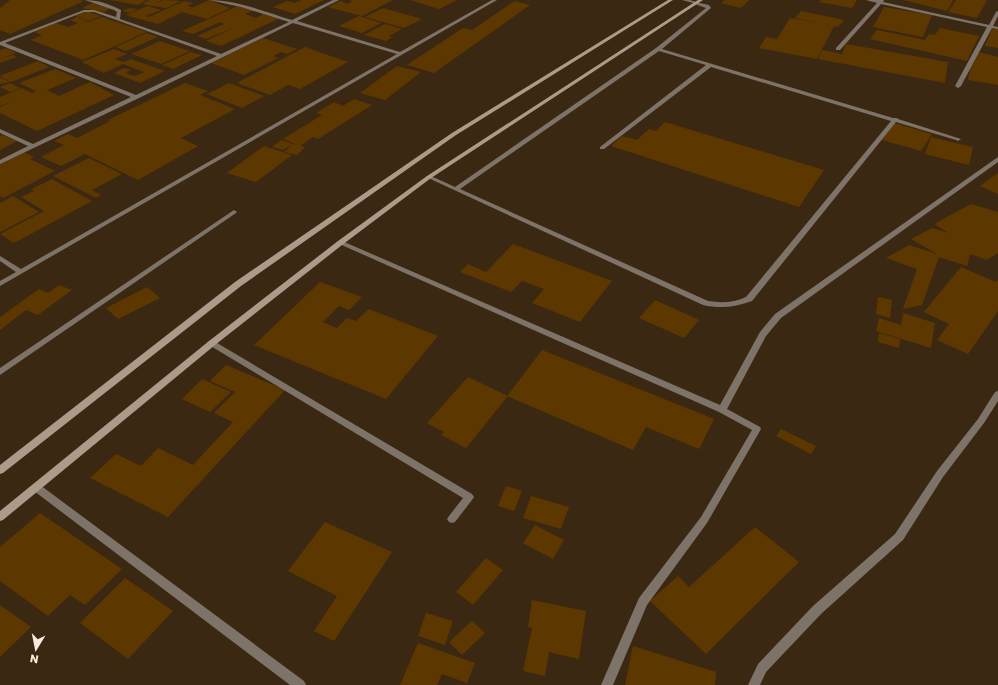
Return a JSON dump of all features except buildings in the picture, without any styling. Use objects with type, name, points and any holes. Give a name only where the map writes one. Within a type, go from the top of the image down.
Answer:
[{"type":"main road","points":[[1,469],[226,293],[355,202],[454,134],[671,0]]},
{"type":"main road","points":[[0,517],[212,343],[340,243],[429,177],[699,1]]},
{"type":"street","points":[[87,0],[102,3],[119,11],[118,19]]},
{"type":"street","points":[[211,0],[242,6],[401,54]]},
{"type":"street","points":[[0,162],[337,0]]},
{"type":"street","points":[[0,284],[495,0]]},
{"type":"street","points":[[456,189],[658,49],[709,8],[699,1],[684,0]]},
{"type":"street","points":[[868,0],[881,1],[998,28]]},
{"type":"street","points":[[838,49],[881,1]]},
{"type":"street","points":[[1,43],[84,11],[94,11],[222,56]]},
{"type":"street","points":[[958,86],[998,12]]},
{"type":"street","points":[[1,43],[137,97]]},
{"type":"street","points":[[658,49],[958,139]]},
{"type":"street","points":[[602,148],[711,64]]},
{"type":"street","points":[[429,177],[706,303],[724,306],[738,304],[749,299],[894,119]]},
{"type":"street","points":[[0,131],[32,146]]},
{"type":"street","points":[[722,410],[763,334],[778,316],[998,159]]},
{"type":"street","points":[[0,372],[234,212]]},
{"type":"street","points":[[340,243],[722,410],[757,429],[704,520],[643,602],[607,685]]},
{"type":"street","points":[[0,258],[21,272]]},
{"type":"street","points":[[212,343],[469,497],[452,519]]},
{"type":"street","points":[[754,685],[762,668],[817,610],[899,537],[940,474],[981,421],[998,394]]},
{"type":"street","points":[[37,488],[300,685]]}]
